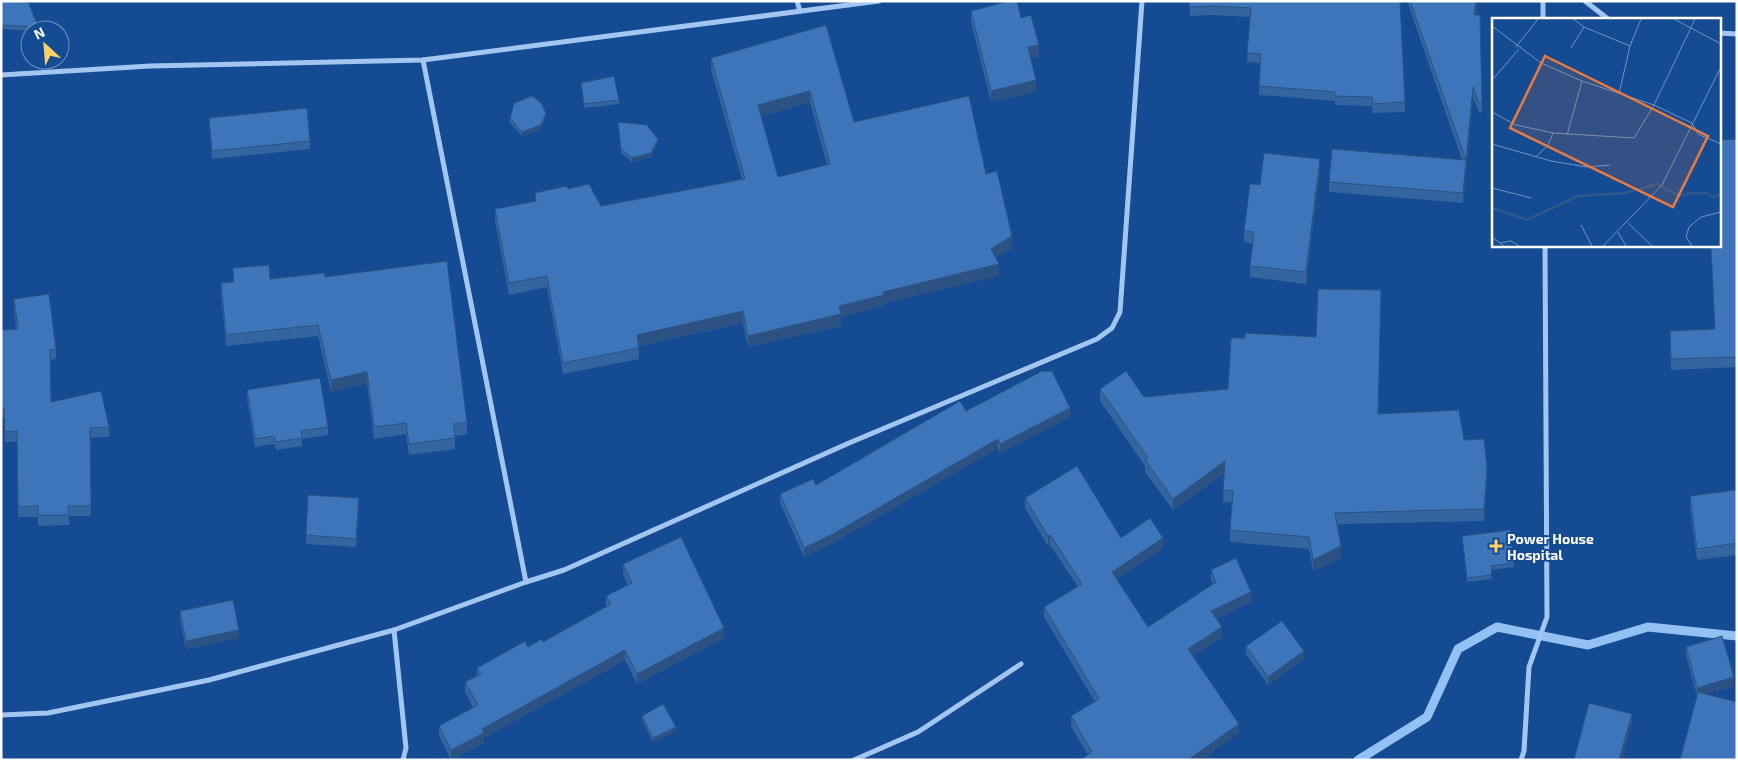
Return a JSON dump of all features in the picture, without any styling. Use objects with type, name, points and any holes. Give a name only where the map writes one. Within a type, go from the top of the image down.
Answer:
[{"type":"street","points":[[797,1],[800,11]]},
{"type":"street","points":[[1,75],[150,66],[423,60],[879,1]]},
{"type":"street","points":[[1,715],[48,712],[209,680],[394,630],[564,570],[849,443],[1097,339],[1112,328],[1120,312],[1142,1]]},
{"type":"street","points":[[1543,1],[1543,18]]},
{"type":"street","points":[[1585,1],[1607,18]]},
{"type":"street","points":[[1720,33],[1737,34]]},
{"type":"street","points":[[423,60],[526,582]]},
{"type":"street","points":[[1521,760],[1524,751],[1529,667],[1547,617],[1544,246]]},
{"type":"street","points":[[394,630],[406,748],[403,760]]},
{"type":"street","points":[[854,760],[918,732],[1021,664]]},
{"type":"building","points":[[1,1],[28,1],[35,20],[20,20],[20,26],[1,25]]},
{"type":"building","points":[[1009,1],[1017,1],[1021,18],[1031,15],[1039,45],[1028,47],[1036,80],[991,91],[971,11]]},
{"type":"building","points":[[1189,1],[1400,1],[1405,102],[1373,104],[1372,97],[1335,96],[1335,92],[1259,86],[1261,54],[1247,53],[1251,8],[1190,7]]},
{"type":"building","points":[[1410,1],[1476,1],[1474,15],[1480,15],[1482,102],[1479,103],[1473,87],[1463,193],[1329,182],[1332,149],[1466,160]]},
{"type":"building","points":[[826,25],[854,122],[969,96],[986,174],[997,171],[1012,236],[991,249],[999,264],[883,292],[884,295],[839,306],[841,314],[748,336],[743,311],[637,335],[639,348],[563,363],[547,276],[509,283],[495,209],[536,201],[535,193],[567,186],[568,189],[589,184],[601,206],[745,179],[711,58]],"holes":[[[810,91],[830,164],[778,177],[758,105]]]},
{"type":"building","points":[[614,76],[619,100],[584,104],[581,83]]},
{"type":"building","points":[[532,96],[541,103],[546,113],[541,125],[522,132],[510,118],[514,103]]},
{"type":"building","points":[[307,108],[310,141],[212,151],[209,118]]},
{"type":"building","points":[[618,122],[647,125],[658,139],[651,153],[632,158],[621,149]]},
{"type":"building","points":[[1737,139],[1737,357],[1671,359],[1670,331],[1715,329],[1711,248],[1720,246],[1720,140]]},
{"type":"building","points":[[1264,153],[1320,159],[1306,272],[1250,266],[1254,232],[1244,231],[1250,184],[1260,185]]},
{"type":"building","points":[[447,261],[467,422],[454,424],[455,438],[409,444],[406,423],[374,427],[367,372],[331,380],[318,325],[226,335],[221,283],[234,282],[233,268],[269,265],[270,279],[325,273],[325,277]]},
{"type":"building","points":[[1318,289],[1381,290],[1378,414],[1459,410],[1464,440],[1484,439],[1487,467],[1484,509],[1335,513],[1341,546],[1313,560],[1309,537],[1230,530],[1233,491],[1223,490],[1225,461],[1173,499],[1145,460],[1148,458],[1100,389],[1126,371],[1144,397],[1228,389],[1231,338],[1245,338],[1245,333],[1316,337]]},
{"type":"building","points":[[49,294],[56,349],[50,350],[51,402],[101,391],[109,427],[90,428],[91,506],[68,506],[69,515],[38,515],[38,506],[18,507],[17,431],[5,432],[4,408],[1,408],[1,330],[18,329],[14,299]]},
{"type":"building","points":[[1042,371],[1052,371],[1070,408],[1000,444],[998,439],[833,534],[804,548],[780,494],[813,479],[816,485],[960,401],[966,411]]},
{"type":"building","points":[[320,378],[328,427],[301,431],[302,438],[276,442],[274,436],[255,439],[247,390]]},
{"type":"building","points":[[1077,466],[1121,538],[1150,518],[1163,538],[1112,572],[1148,627],[1216,582],[1211,570],[1236,558],[1251,592],[1211,611],[1222,627],[1188,649],[1239,724],[1188,760],[1080,760],[1092,752],[1071,716],[1099,699],[1044,607],[1082,584],[1050,535],[1048,536],[1025,498]]},
{"type":"building","points":[[1737,490],[1737,543],[1697,549],[1690,496]]},
{"type":"building","points":[[308,495],[359,498],[356,539],[306,535]]},
{"type":"building","points":[[1510,530],[1514,563],[1491,566],[1492,575],[1467,578],[1462,536]]},
{"type":"building","points":[[681,537],[724,628],[637,674],[625,650],[482,729],[484,733],[451,750],[439,726],[478,705],[465,682],[481,674],[477,668],[525,641],[528,647],[542,639],[543,642],[611,604],[606,596],[632,583],[623,564]]},
{"type":"building","points":[[233,600],[239,630],[186,641],[180,611]]},
{"type":"building","points":[[1282,621],[1304,651],[1268,677],[1246,646]]},
{"type":"building","points":[[1722,636],[1734,677],[1697,688],[1686,647]]},
{"type":"building","points":[[1698,692],[1737,702],[1737,760],[1680,760]]},
{"type":"building","points":[[1589,703],[1632,714],[1619,760],[1574,760]]},
{"type":"building","points":[[663,704],[676,727],[653,738],[642,716]]},
{"type":"waterway","points":[[1358,760],[1427,717],[1458,649],[1497,627],[1588,645],[1648,627],[1737,636]]},
{"type":"place","name":"Power House Hospital","points":[[1496,546]]}]
